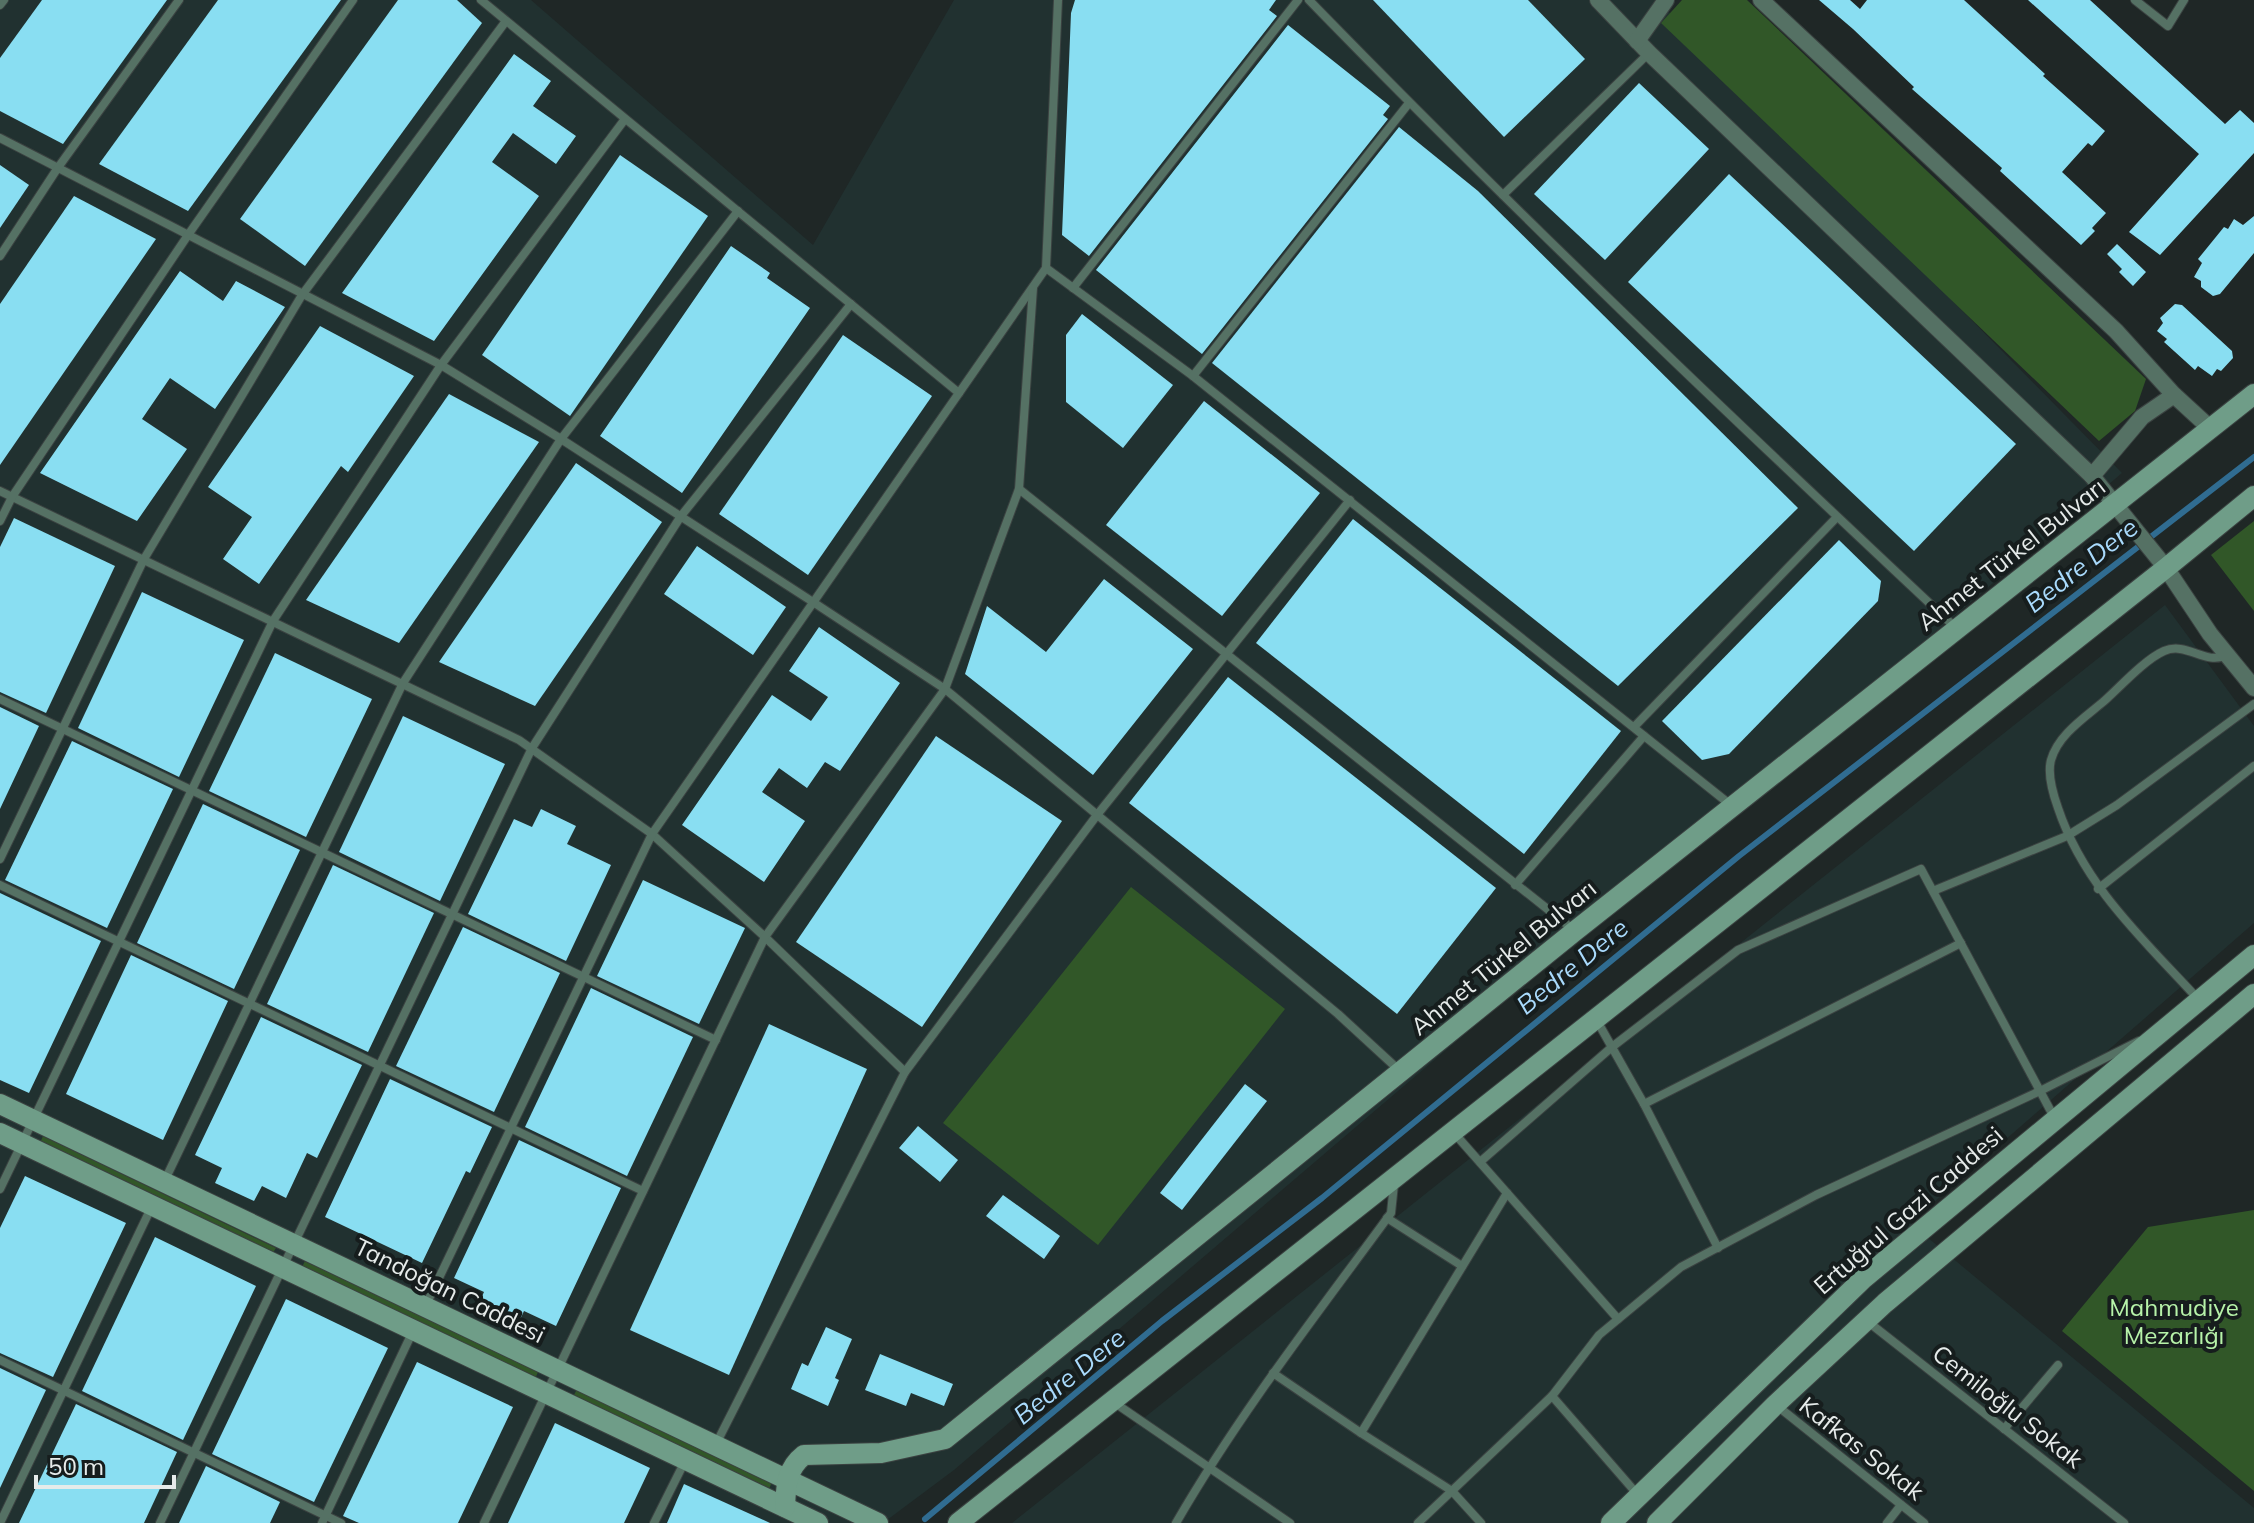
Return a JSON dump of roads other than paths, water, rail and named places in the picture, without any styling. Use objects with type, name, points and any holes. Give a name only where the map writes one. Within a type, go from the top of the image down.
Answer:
[{"type":"street","points":[[1598,0],[1643,47],[2092,476],[2161,562],[2254,688]]},
{"type":"street","points":[[1643,47],[1666,0]]},
{"type":"street","points":[[1761,0],[2116,331],[2174,395],[2210,428]]},
{"type":"street","name":"Ahmet Türkel Bulvarı","points":[[786,1479],[797,1460],[804,1455],[881,1453],[945,1439],[1575,931],[2254,394]]},
{"type":"street","points":[[2092,476],[2142,417],[2174,395]]},
{"type":"street","points":[[958,1523],[1596,1018],[2161,562],[2254,496]]},
{"type":"street","name":"Ertuğrul Gazi Caddesi","points":[[1611,1523],[1863,1279],[2254,955]]},
{"type":"street","points":[[1639,1496],[1663,1521],[1775,1405],[1867,1320],[2254,994]]},
{"type":"street","name":"Tandoğan Caddesi","points":[[0,1104],[878,1523]]},
{"type":"street","points":[[0,1133],[685,1460],[788,1515],[818,1523]]},
{"type":"street","points":[[786,1479],[788,1515]]},
{"type":"lane","points":[[0,5],[4,0]]},
{"type":"lane","points":[[0,256],[57,169],[179,0]]},
{"type":"lane","points":[[0,521],[12,497],[188,235],[353,0]]},
{"type":"lane","points":[[481,0],[959,393]]},
{"type":"lane","points":[[425,1307],[652,834],[1046,268],[1058,0]]},
{"type":"lane","points":[[1073,288],[1298,0]]},
{"type":"lane","points":[[1309,0],[1503,195],[1957,629]]},
{"type":"lane","points":[[2135,0],[2168,26],[2184,0]]},
{"type":"lane","points":[[0,859],[144,559],[302,295],[506,21]]},
{"type":"lane","points":[[1503,195],[1643,47]]},
{"type":"lane","points":[[1193,376],[1409,103]]},
{"type":"lane","points":[[0,1189],[273,621],[441,365],[625,119]]},
{"type":"lane","points":[[0,138],[441,365],[681,516],[945,689],[1338,1014],[1401,1072]]},
{"type":"lane","points":[[164,1182],[403,683],[561,439],[738,211]]},
{"type":"lane","points":[[1046,268],[1193,376],[1733,806]]},
{"type":"lane","points":[[484,1523],[765,937],[945,689],[1019,489],[1033,287]]},
{"type":"lane","points":[[160,1523],[532,748],[681,516],[851,304]]},
{"type":"lane","points":[[1019,489],[1575,931]]},
{"type":"lane","points":[[0,491],[510,734],[532,748],[652,834],[765,937],[905,1072]]},
{"type":"lane","points":[[715,1445],[905,1072],[1097,815],[1350,500]]},
{"type":"lane","points":[[1634,727],[1837,517]]},
{"type":"lane","points":[[2198,1000],[2098,889],[2067,836],[2054,796],[2051,757],[2063,737],[2161,652],[2184,648],[2209,658],[2219,659],[2227,655]]},
{"type":"lane","points":[[0,699],[716,1040]]},
{"type":"lane","points":[[1933,891],[2067,836],[2117,805],[2254,704]]},
{"type":"lane","points":[[1515,885],[1644,736]]},
{"type":"lane","points":[[2098,889],[2254,766]]},
{"type":"lane","points":[[1480,1162],[1612,1047],[1738,950],[1921,869],[2055,1119]]},
{"type":"lane","points":[[0,885],[643,1191]]},
{"type":"lane","points":[[1644,1104],[1961,943]]},
{"type":"lane","points":[[1596,1018],[1718,1248]]},
{"type":"lane","points":[[1418,1523],[1552,1396],[1599,1335],[1681,1267],[1816,1195],[2040,1091],[2165,1027]]},
{"type":"lane","points":[[1453,1131],[1618,1319]]},
{"type":"lane","points":[[1176,1523],[1209,1466],[1273,1373],[1391,1213],[1394,1178]]},
{"type":"lane","points":[[1361,1433],[1507,1193]]},
{"type":"lane","points":[[0,1523],[152,1206]]},
{"type":"lane","points":[[1387,1218],[1462,1266]]},
{"type":"lane","name":"Cemiloğlu Sokak","points":[[1867,1320],[2124,1523]]},
{"type":"lane","points":[[323,1519],[414,1330]]},
{"type":"lane","points":[[0,1360],[323,1519],[341,1523]]},
{"type":"lane","points":[[2004,1429],[2058,1365]]},
{"type":"lane","points":[[1273,1373],[1452,1491],[1481,1523]]},
{"type":"lane","points":[[1552,1396],[1639,1496]]},
{"type":"lane","points":[[1112,1401],[1290,1523]]},
{"type":"lane","name":"Kafkas Sokak","points":[[1775,1405],[1924,1523]]},
{"type":"lane","points":[[654,1523],[685,1460]]},
{"type":"lane","points":[[1887,1523],[1901,1505]]},
{"type":"waterway","name":"Bedre Dere","points":[[925,1519],[1162,1321],[1322,1198],[1739,856],[2254,457]]},
{"type":"park label","name":"Mahmudiye Mezarlığı","points":[[2174,1321]]}]
